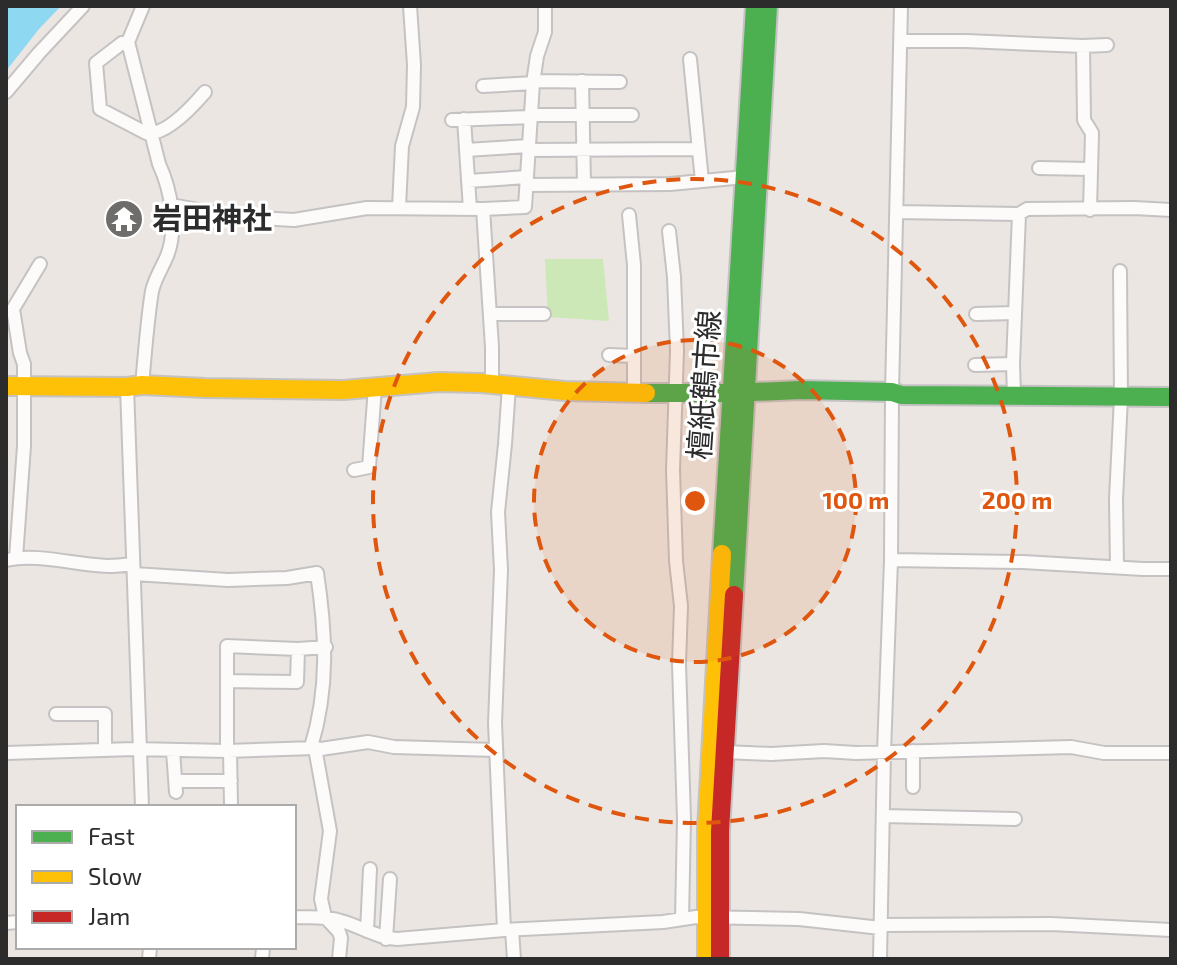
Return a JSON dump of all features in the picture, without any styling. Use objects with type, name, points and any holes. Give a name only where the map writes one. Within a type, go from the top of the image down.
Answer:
[{"type":"main road","name":"檀紙鶴市線","points":[[707,959],[713,917],[724,752],[745,177],[755,6]]},
{"type":"main road","name":"檀紙鶴市線","points":[[720,959],[713,917],[707,829],[711,745],[768,6]]},
{"type":"main road","points":[[15,386],[343,390],[439,382],[565,391],[676,394],[801,390],[892,392],[901,395],[1171,397]]},
{"type":"street","points":[[6,92],[83,6]]},
{"type":"street","points":[[143,6],[128,42],[122,43],[96,63],[100,109],[153,134],[174,121],[205,92]]},
{"type":"street","points":[[399,207],[402,146],[413,107],[410,6]]},
{"type":"street","points":[[171,205],[238,217],[294,220],[367,208],[525,207],[534,82],[537,56],[545,32],[545,6]]},
{"type":"street","points":[[880,959],[901,6]]},
{"type":"street","points":[[901,41],[1107,45]]},
{"type":"street","points":[[128,42],[171,205],[171,240],[153,287],[135,386],[133,569],[142,805]]},
{"type":"street","points":[[1083,46],[1084,120],[1092,133],[1090,210]]},
{"type":"street","points":[[690,59],[702,181]]},
{"type":"street","points":[[582,81],[584,184]]},
{"type":"street","points":[[483,86],[534,82],[620,82]]},
{"type":"street","points":[[514,959],[508,930],[495,750],[501,570],[498,512],[505,444],[477,209],[468,181],[466,150],[458,119],[632,115]]},
{"type":"street","points":[[466,150],[699,149]]},
{"type":"street","points":[[1039,168],[1091,169]]},
{"type":"street","points":[[468,181],[670,184],[745,177]]},
{"type":"street","points":[[897,212],[1019,214],[1027,209],[1171,210]]},
{"type":"street","points":[[1014,395],[1019,214]]},
{"type":"street","points":[[629,215],[634,265],[634,393]]},
{"type":"street","points":[[669,231],[677,337],[673,470],[681,606],[682,919]]},
{"type":"street","points":[[40,264],[13,309],[24,364],[15,386],[24,446],[11,559],[109,566],[228,580],[287,578],[317,573],[326,647],[313,748],[330,831],[321,899],[325,917],[341,938],[339,959]]},
{"type":"street","points":[[1117,567],[1120,271]]},
{"type":"street","points":[[976,314],[1015,313]]},
{"type":"street","points":[[490,314],[544,314]]},
{"type":"street","points":[[609,355],[634,356]]},
{"type":"street","points":[[975,365],[1013,364]]},
{"type":"street","points":[[354,470],[369,467],[375,387]]},
{"type":"street","points":[[891,560],[1171,569]]},
{"type":"street","points":[[231,804],[227,646],[326,647]]},
{"type":"street","points":[[227,681],[297,682],[298,649]]},
{"type":"street","points":[[56,714],[105,714],[105,750]]},
{"type":"street","points":[[6,753],[321,749],[368,742],[394,747],[495,750]]},
{"type":"street","points":[[724,752],[771,754],[1071,747],[1104,753],[1171,753]]},
{"type":"street","points":[[173,751],[176,787],[231,781]]},
{"type":"street","points":[[913,751],[913,787]]},
{"type":"street","points":[[883,816],[1015,819]]},
{"type":"street","points":[[367,931],[370,869]]},
{"type":"street","points":[[386,939],[390,879]]},
{"type":"street","points":[[296,917],[340,920],[386,939],[713,917],[799,919],[881,926],[1051,924],[1171,930]]},
{"type":"green space","points":[[545,259],[603,259],[609,321],[548,317]]},
{"type":"water","points":[[6,6],[61,6],[6,71]]},
{"type":"traffic: fast","points":[[722,554],[755,6]]},
{"type":"traffic: fast","points":[[734,595],[768,6]]},
{"type":"traffic: fast","points":[[646,393],[801,390],[892,392],[901,395],[1171,397]]},
{"type":"traffic: slow","points":[[6,386],[142,385],[343,390],[439,382],[646,393]]},
{"type":"traffic: slow","points":[[707,959],[707,829],[722,554]]},
{"type":"traffic: jam","points":[[720,959],[720,831],[734,595]]},
{"type":"place","name":"岩田神社","points":[[124,219]]}]
